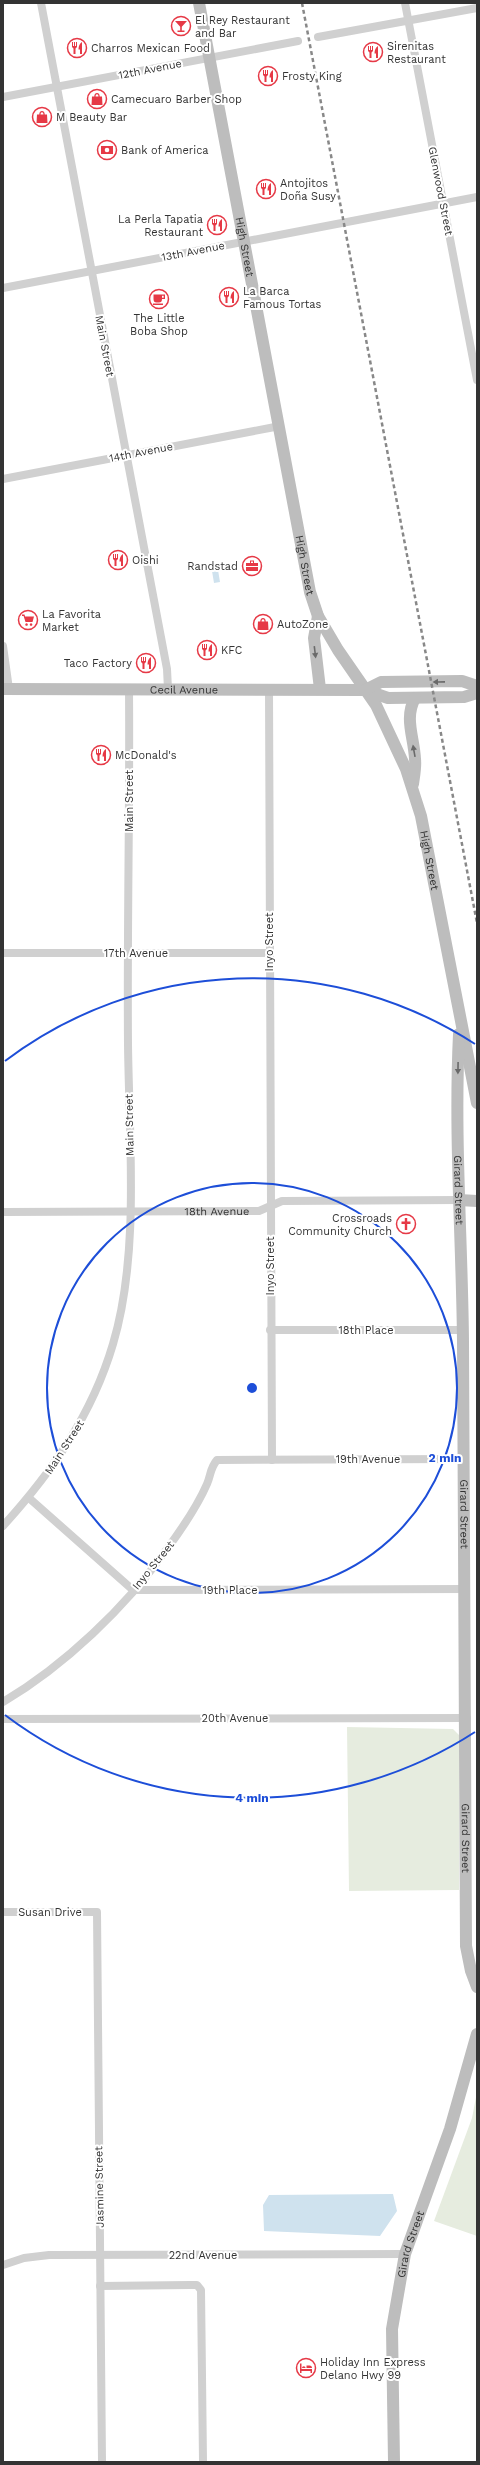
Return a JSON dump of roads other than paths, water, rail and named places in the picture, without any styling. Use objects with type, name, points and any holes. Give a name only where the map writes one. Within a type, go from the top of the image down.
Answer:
[{"type":"main road","name":"High Street","points":[[199,3],[280,426],[310,592],[318,616],[394,738],[413,790],[421,816],[477,1103]]},
{"type":"main road","points":[[318,616],[314,638],[320,689]]},
{"type":"main road","name":"Cecil Avenue","points":[[365,690],[381,682],[462,682],[477,686]]},
{"type":"main road","name":"Cecil Avenue","points":[[6,689],[365,690],[388,698],[464,697],[477,693]]},
{"type":"main road","points":[[413,790],[416,759],[410,728],[409,708],[415,698]]},
{"type":"main road","name":"Girard Street","points":[[460,1015],[457,1189],[459,1200],[462,1330],[466,1589],[466,1946],[470,1972],[477,1987]]},
{"type":"main road","name":"18th Avenue","points":[[459,1200],[477,1201]]},
{"type":"main road","name":"Girard Street","points":[[394,2462],[392,2329],[405,2254],[450,2129],[477,2034]]},
{"type":"street","name":"Main Street","points":[[41,3],[167,669],[168,689]]},
{"type":"street","name":"Glenwood Street","points":[[405,3],[477,380]]},
{"type":"street","points":[[318,37],[409,19],[477,8]]},
{"type":"street","name":"12th Avenue","points":[[3,97],[298,41]]},
{"type":"street","name":"13th Avenue","points":[[3,288],[477,197]]},
{"type":"street","name":"14th Avenue","points":[[3,479],[280,426]]},
{"type":"street","points":[[3,646],[6,689]]},
{"type":"street","name":"Main Street","points":[[3,1526],[29,1498],[55,1464],[78,1428],[97,1388],[113,1343],[123,1301],[128,1257],[130,1212],[127,952],[129,689]]},
{"type":"street","name":"Inyo Street","points":[[3,1702],[43,1674],[75,1648],[133,1590],[167,1550],[204,1490],[211,1468],[217,1460],[272,1460],[270,1330],[269,689]]},
{"type":"street","name":"17th Avenue","points":[[3,953],[270,953]]},
{"type":"street","name":"18th Avenue","points":[[3,1212],[259,1211],[282,1201],[459,1200]]},
{"type":"street","name":"18th Place","points":[[270,1330],[462,1330]]},
{"type":"street","name":"19th Avenue","points":[[272,1460],[464,1459]]},
{"type":"street","points":[[29,1498],[133,1590]]},
{"type":"street","name":"19th Place","points":[[133,1590],[466,1589]]},
{"type":"street","name":"20th Avenue","points":[[3,1719],[467,1718]]},
{"type":"street","name":"Susan Drive","points":[[3,1912],[97,1912]]},
{"type":"street","name":"Jasmine Street","points":[[97,1912],[102,2462]]},
{"type":"street","name":"22nd Avenue","points":[[3,2265],[24,2258],[42,2256],[405,2254]]},
{"type":"street","points":[[100,2286],[190,2285],[197,2286],[201,2290],[203,2462]]},
{"type":"water","points":[[218,570],[220,582],[214,583],[212,571]]},
{"type":"water","points":[[393,2194],[397,2211],[380,2236],[264,2231],[263,2205],[269,2195]]},
{"type":"railway","points":[[302,3],[477,923]]},
{"type":"place","name":"El Rey Restaurant and Bar","points":[[181,26]]},
{"type":"place","name":"Charros Mexican Food","points":[[77,48]]},
{"type":"place","name":"Sirenitas Restaurant","points":[[373,52]]},
{"type":"place","name":"Frosty King","points":[[268,76]]},
{"type":"place","name":"Camecuaro Barber Shop","points":[[97,99]]},
{"type":"place","name":"M Beauty Bar","points":[[42,117]]},
{"type":"place","name":"Bank of America","points":[[107,150]]},
{"type":"place","name":"Antojitos Doña Susy","points":[[266,189]]},
{"type":"place","name":"La Perla Tapatia Restaurant","points":[[217,225]]},
{"type":"place","name":"La Barca Famous Tortas","points":[[229,297]]},
{"type":"place","name":"The Little Boba Shop","points":[[159,299]]},
{"type":"place","name":"Oishi","points":[[118,560]]},
{"type":"place","name":"Randstad","points":[[252,566]]},
{"type":"place","name":"La Favorita Market","points":[[28,620]]},
{"type":"place","name":"AutoZone","points":[[263,624]]},
{"type":"place","name":"KFC","points":[[207,650]]},
{"type":"place","name":"Taco Factory","points":[[146,663]]},
{"type":"place","name":"McDonald's","points":[[101,755]]},
{"type":"place","name":"Crossroads Community Church","points":[[406,1224]]},
{"type":"place","name":"Holiday Inn Express Delano Hwy 99","points":[[306,2368]]}]
